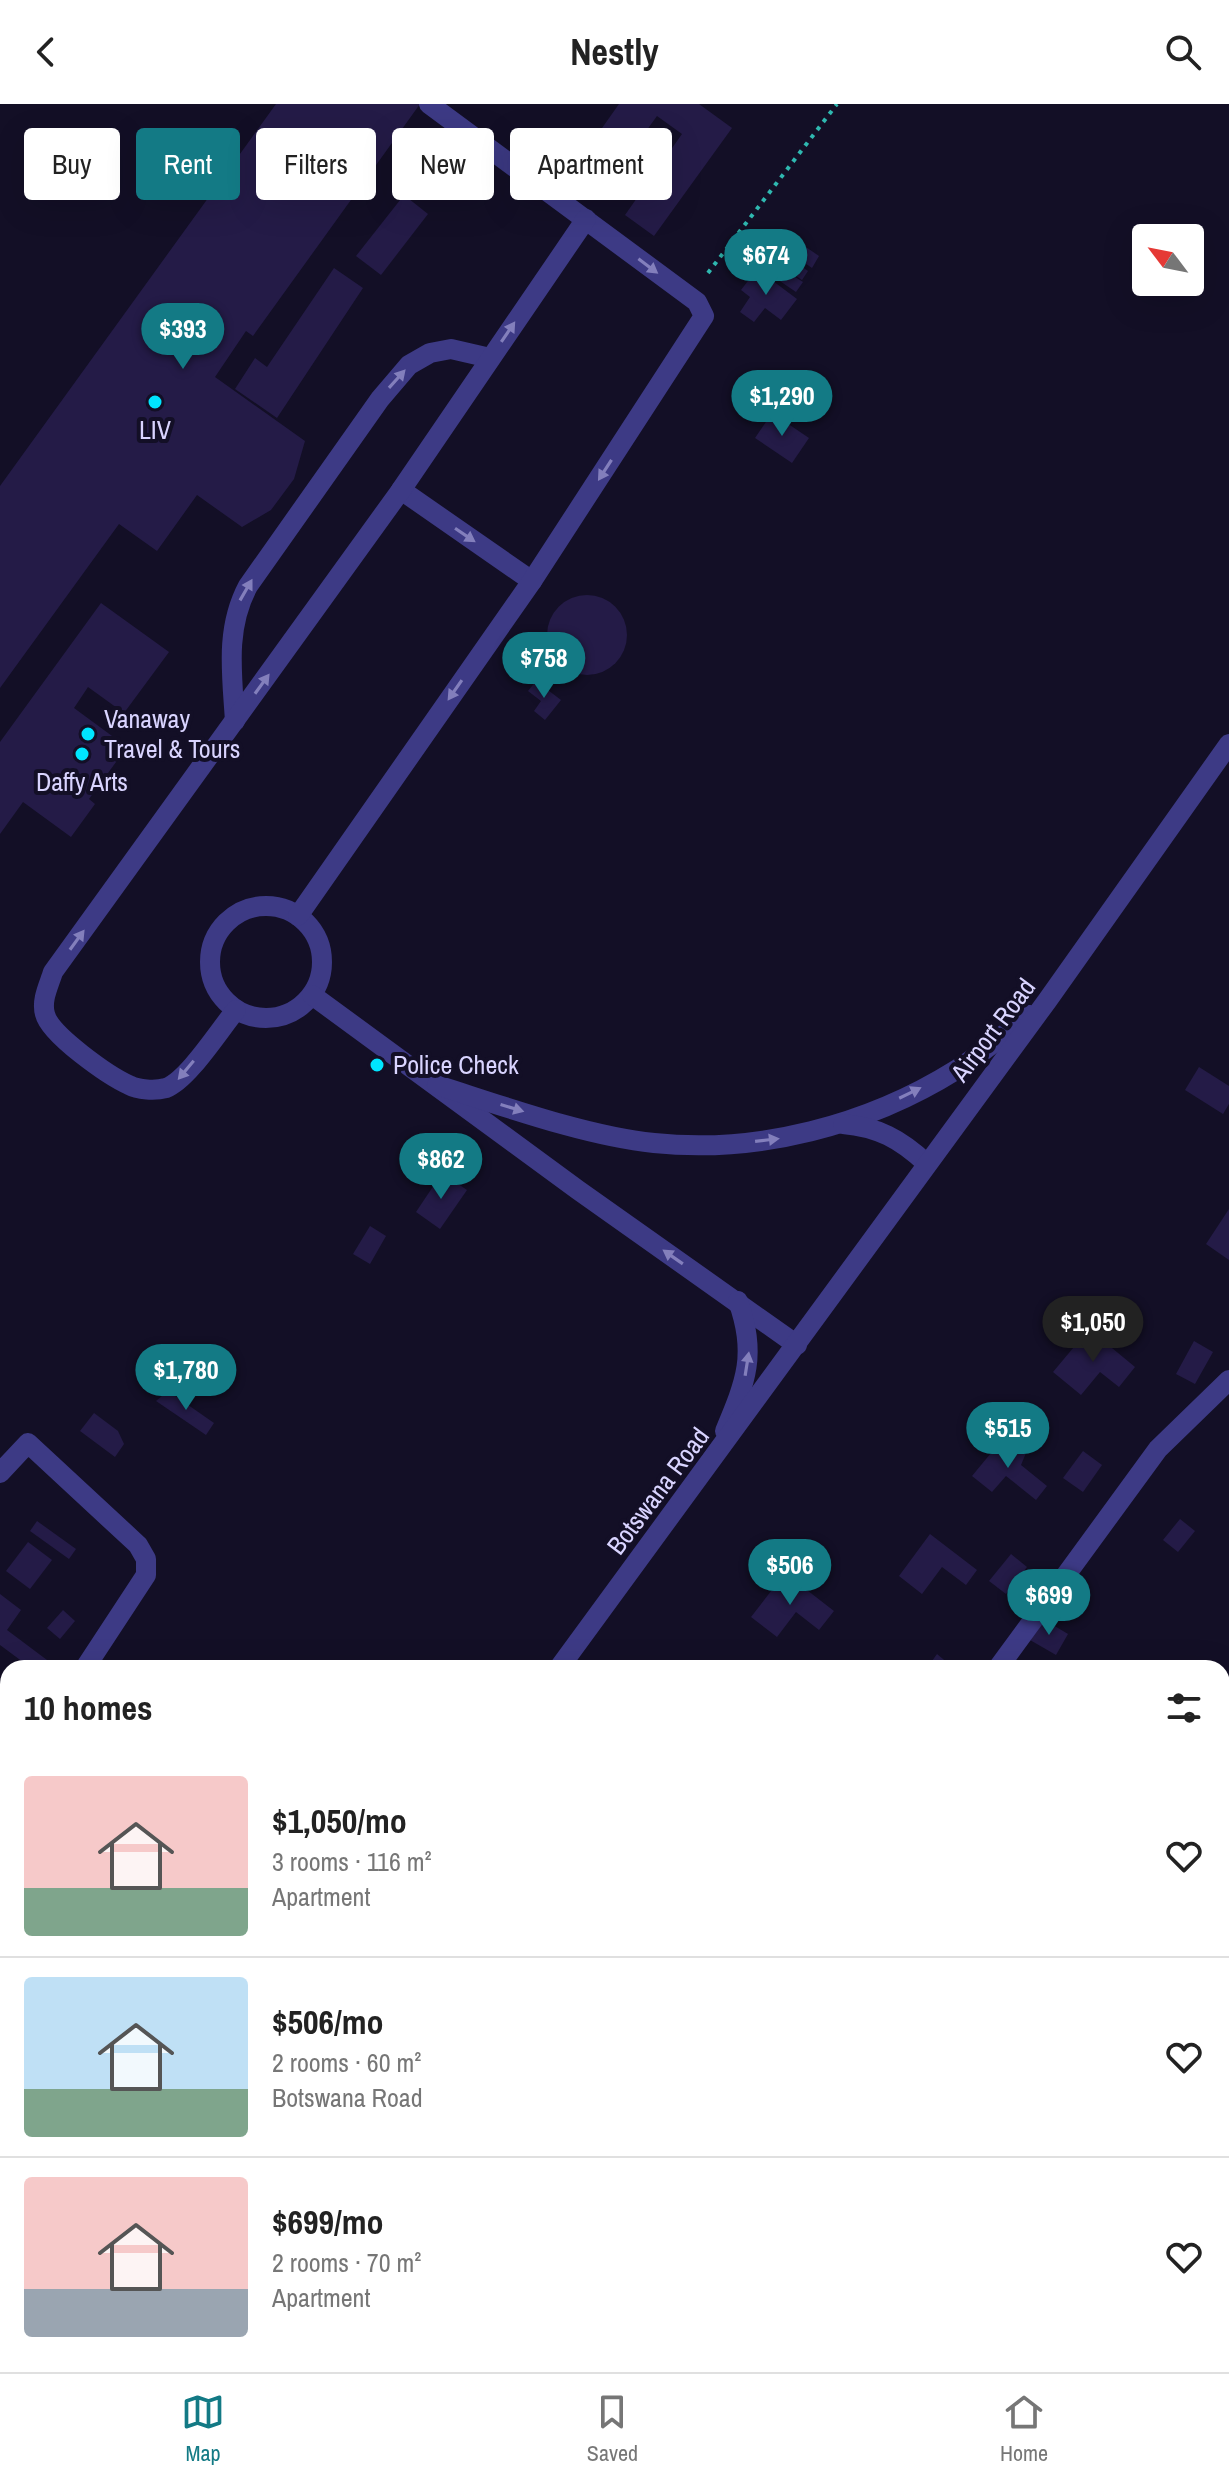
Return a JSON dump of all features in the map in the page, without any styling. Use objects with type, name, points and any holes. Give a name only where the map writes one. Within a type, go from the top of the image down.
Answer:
[{"type":"street","points":[[298,916],[532,581],[704,316],[697,302],[429,104]]},
{"type":"street","points":[[236,1010],[178,1080],[165,1088],[150,1089],[132,1087],[76,1049],[52,1028],[45,1015],[44,1002],[53,972],[401,490],[586,219]]},
{"type":"street","points":[[235,721],[231,635],[236,607],[248,586],[380,399],[409,365],[430,353],[451,349],[490,358]]},
{"type":"street","points":[[401,490],[532,581]]},
{"type":"street","name":"Airport Road","points":[[797,1345],[1229,744]]},
{"type":"street","points":[[261,906],[281,907],[298,916],[311,928],[320,944],[320,979],[312,995],[303,1005],[277,1018],[249,1016],[236,1010],[221,997],[212,979],[210,959],[220,931],[241,911],[261,906]]},
{"type":"street","points":[[312,995],[578,1190],[797,1345]]},
{"type":"street","points":[[437,1085],[545,1118],[654,1143],[771,1140],[839,1124],[906,1096],[956,1070],[1047,1001]]},
{"type":"street","points":[[839,1124],[886,1133],[903,1141],[926,1163]]},
{"type":"street","points":[[711,1464],[745,1378],[748,1331],[738,1301]]},
{"type":"street","name":"Botswana Road","points":[[565,1660],[797,1345]]},
{"type":"street","points":[[1004,1660],[1158,1449],[1229,1380]]},
{"type":"street","points":[[0,1473],[28,1443],[128,1534],[146,1559],[146,1575],[90,1660]]},
{"type":"path","points":[[708,273],[837,104]]},
{"type":"building","name":"LIV","points":[[276,104],[420,104],[403,128],[392,128],[392,143],[376,165],[376,128],[259,128]]},
{"type":"building","points":[[619,104],[699,104],[732,128],[654,236],[625,215],[636,200],[672,200],[672,148],[682,134],[657,116],[648,128],[602,128]]},
{"type":"building","name":"LIV","points":[[256,132],[256,200],[351,200],[253,336],[246,331],[215,377],[305,441],[294,479],[271,510],[242,527],[197,495],[157,551],[119,524],[0,688],[0,486],[207,200],[240,200],[240,154]]},
{"type":"building","points":[[400,200],[410,200],[428,214],[381,275],[356,256]]},
{"type":"building","points":[[781,230],[819,256],[812,268],[773,241]]},
{"type":"building","points":[[769,244],[808,271],[802,280],[763,253]]},
{"type":"building","points":[[762,256],[803,282],[796,292],[756,265]]},
{"type":"building","points":[[334,268],[363,288],[277,418],[235,389],[255,358],[267,367]]},
{"type":"building","points":[[757,269],[797,299],[781,320],[765,308],[754,322],[740,312],[750,297],[741,290]]},
{"type":"building","points":[[772,413],[809,438],[792,463],[755,438]]},
{"type":"building","points":[[587,595],[602,598],[615,607],[624,620],[627,635],[624,650],[615,663],[602,672],[587,675],[572,672],[559,663],[550,650],[547,635],[550,620],[559,607],[572,598]]},
{"type":"building","points":[[101,603],[169,652],[124,713],[88,687],[74,708],[127,747],[89,799],[95,804],[71,837],[23,802],[0,834],[0,742]]},
{"type":"building","points":[[536,681],[561,700],[545,720],[534,711],[541,701],[528,691]]},
{"type":"building","points":[[1199,1067],[1229,1086],[1229,1104],[1223,1114],[1185,1090]]},
{"type":"building","points":[[442,1173],[467,1190],[440,1229],[416,1212]]},
{"type":"building","points":[[1229,1209],[1229,1260],[1206,1244]]},
{"type":"building","points":[[370,1226],[386,1236],[370,1264],[353,1254]]},
{"type":"building","points":[[1089,1329],[1135,1367],[1119,1387],[1100,1372],[1081,1395],[1053,1372]]},
{"type":"building","points":[[1194,1341],[1213,1352],[1195,1384],[1176,1374]]},
{"type":"building","points":[[168,1391],[214,1423],[206,1435],[156,1401]]},
{"type":"building","points":[[94,1413],[118,1431],[124,1444],[115,1457],[80,1431]]},
{"type":"building","points":[[1005,1436],[1026,1453],[1021,1465],[1047,1486],[1036,1500],[1006,1476],[992,1492],[972,1476]]},
{"type":"building","points":[[1083,1451],[1102,1465],[1083,1492],[1063,1478]]},
{"type":"building","points":[[1180,1519],[1195,1531],[1178,1552],[1163,1540]]},
{"type":"building","points":[[37,1521],[76,1549],[69,1559],[30,1531]]},
{"type":"building","points":[[930,1534],[977,1570],[966,1585],[942,1567],[922,1594],[899,1576]]},
{"type":"building","points":[[28,1542],[52,1560],[30,1589],[6,1571]]},
{"type":"building","points":[[1011,1554],[1027,1567],[1006,1594],[989,1581]]},
{"type":"building","points":[[785,1573],[834,1611],[819,1630],[796,1612],[777,1637],[751,1617]]},
{"type":"building","points":[[0,1594],[21,1610],[7,1630],[47,1660],[20,1660],[0,1645]]},
{"type":"building","points":[[63,1610],[75,1621],[60,1639],[47,1628]]},
{"type":"building","points":[[1043,1619],[1068,1634],[1056,1655],[1030,1640]]},
{"type":"place","name":"LIV","points":[[155,402]]},
{"type":"place","name":"Vanaway Travel & Tours","points":[[88,734]]},
{"type":"place","name":"Daffy Arts","points":[[82,754]]},
{"type":"place","name":"Police Check","points":[[377,1065]]}]
